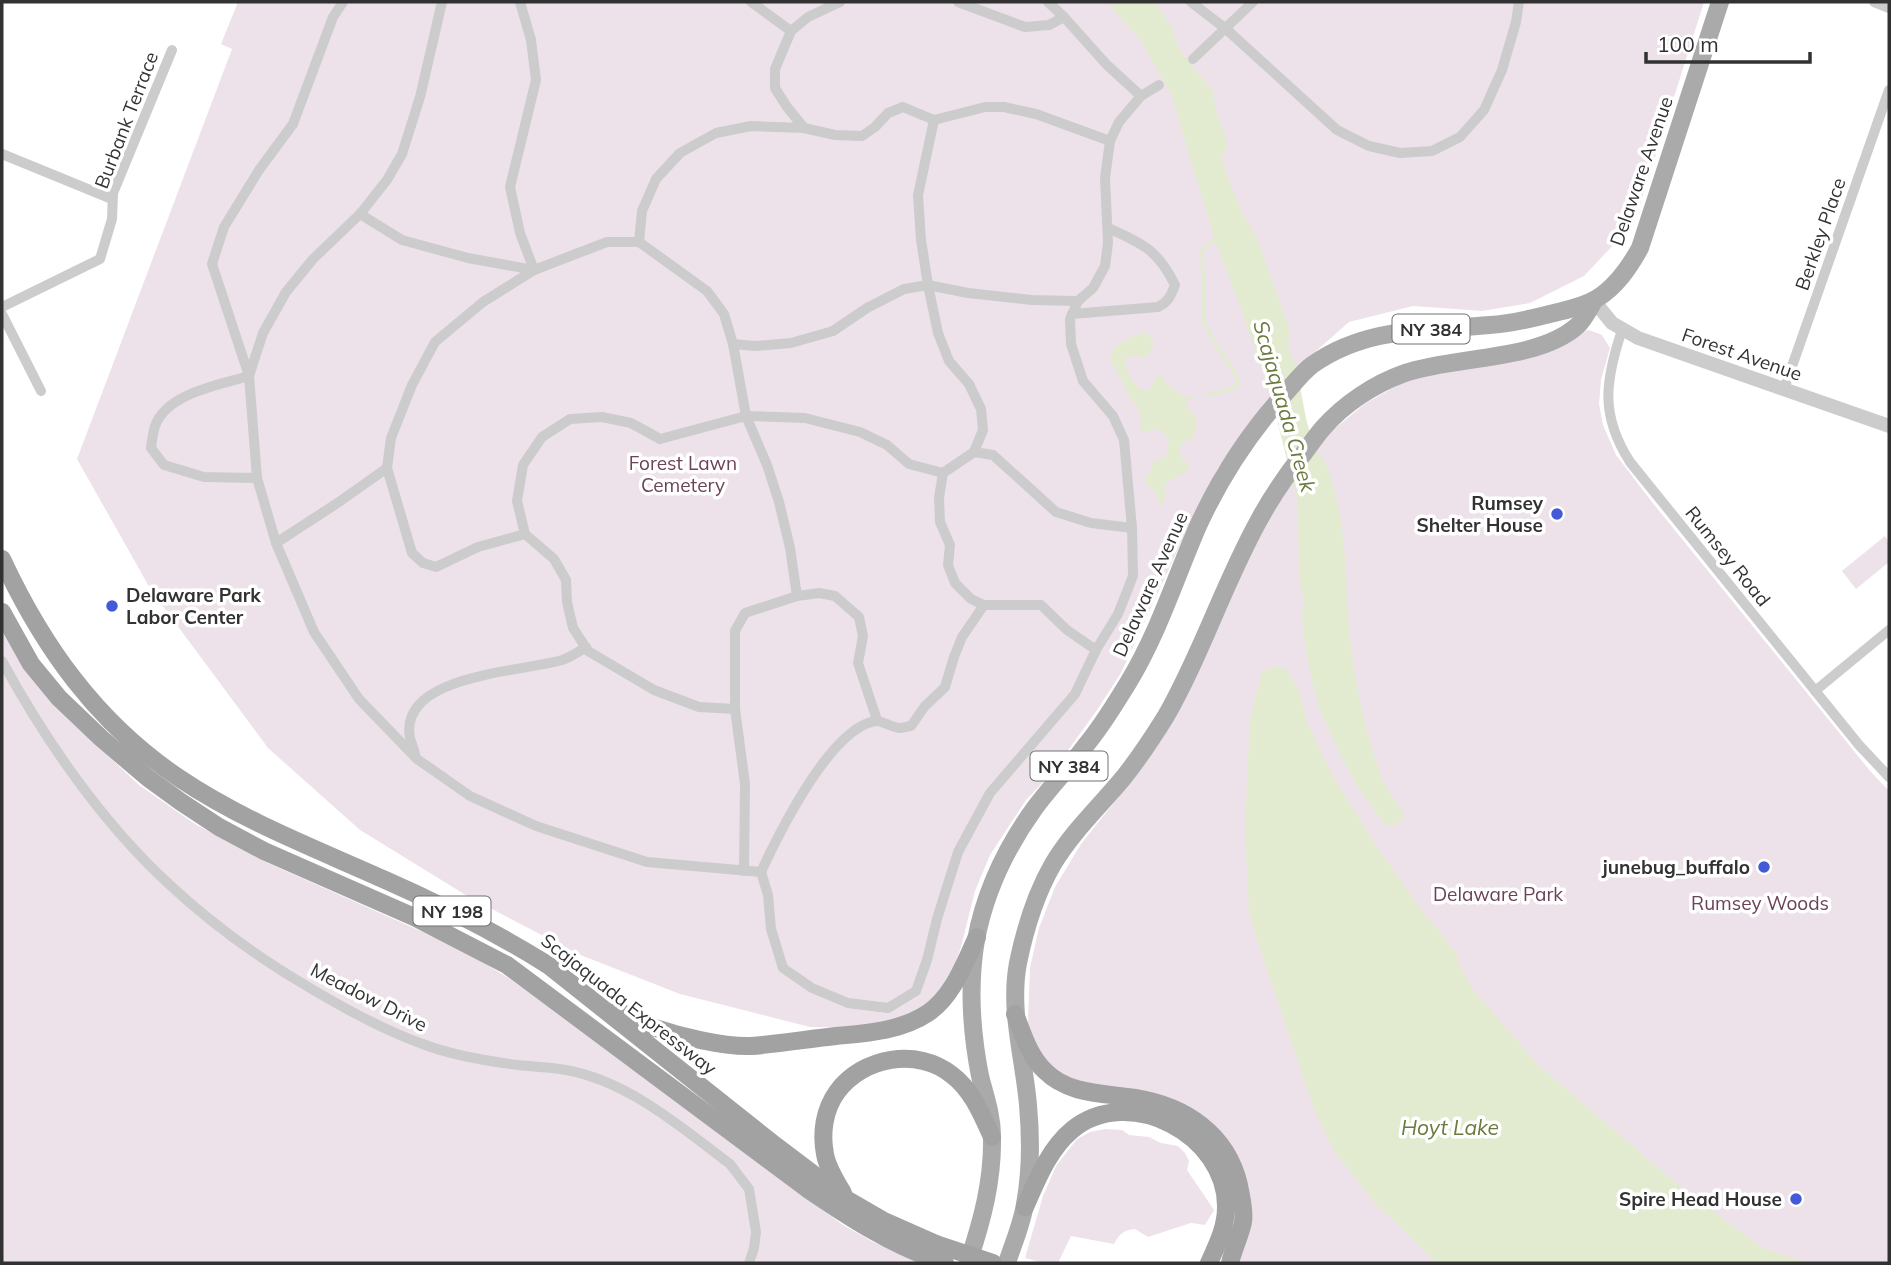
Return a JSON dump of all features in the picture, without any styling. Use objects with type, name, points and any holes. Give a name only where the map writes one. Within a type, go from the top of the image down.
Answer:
[{"type":"highway","name":"Scajaquada Expressway","points":[[2,559],[42,635],[86,696],[125,735],[177,777],[252,821],[445,907],[548,965],[846,1199],[937,1256]]},
{"type":"highway","name":"Scajaquada Expressway","points":[[2,612],[31,664],[58,698],[148,778],[219,827],[264,851],[414,917],[507,965],[859,1224],[892,1242],[937,1256],[993,1263]]},
{"type":"highway","points":[[575,986],[649,1026],[716,1042],[749,1046],[860,1033],[904,1025],[929,1012],[942,1001],[956,981],[977,937]]},
{"type":"highway","points":[[1015,1014],[1031,1054],[1045,1071],[1058,1081],[1093,1094],[1134,1098],[1173,1108],[1209,1131],[1222,1146],[1237,1175],[1243,1209],[1243,1222],[1230,1263]]},
{"type":"highway","points":[[846,1199],[825,1156],[825,1117],[837,1091],[859,1072],[872,1065],[905,1058],[936,1065],[952,1074],[975,1101],[992,1137]]},
{"type":"highway","points":[[1025,1207],[1041,1170],[1073,1129],[1093,1118],[1115,1112],[1149,1116],[1182,1130],[1200,1144],[1216,1164],[1227,1205],[1225,1226],[1209,1263]]},
{"type":"main road","name":"Delaware Avenue","points":[[1007,1263],[1025,1207],[1030,1150],[1028,1104],[1015,1014],[1017,968],[1024,933],[1037,896],[1054,863],[1131,768],[1164,719],[1185,680],[1258,521],[1280,484],[1323,428],[1361,396],[1406,373],[1512,353],[1536,347],[1568,333],[1579,325],[1594,301],[1614,285],[1629,267],[1640,248],[1720,2]]},
{"type":"main road","name":"Delaware Avenue","points":[[968,1263],[988,1196],[992,1137],[972,1031],[972,974],[985,902],[1014,839],[1035,807],[1088,744],[1130,681],[1159,623],[1210,502],[1242,446],[1262,419],[1309,367],[1339,349],[1361,340],[1406,330],[1521,321],[1594,301]]},
{"type":"street","points":[[343,2],[332,17],[293,124],[224,227],[212,264],[249,376],[257,478],[276,543],[314,632],[359,699],[418,760],[470,796],[536,826],[647,862],[761,872]]},
{"type":"street","points":[[249,376],[263,333],[286,292],[313,259],[360,214],[387,180],[402,154],[420,97],[442,2]]},
{"type":"street","points":[[520,2],[531,40],[536,80],[510,187],[520,233],[534,270]]},
{"type":"street","points":[[751,2],[791,31]]},
{"type":"street","points":[[804,128],[786,107],[775,88],[775,69],[791,31],[808,17],[840,2]]},
{"type":"street","points":[[958,2],[1025,27],[1049,25],[1064,16]]},
{"type":"street","points":[[1048,2],[1141,96]]},
{"type":"street","points":[[1191,2],[1226,29],[1337,130],[1369,146],[1400,153],[1432,151],[1460,137],[1484,110],[1502,70],[1519,2]]},
{"type":"street","points":[[1193,59],[1253,2]]},
{"type":"street","points":[[1874,2],[1889,8]]},
{"type":"street","name":"Burbank Terrace","points":[[2,307],[100,259],[112,219],[113,193],[172,50]]},
{"type":"street","points":[[984,605],[962,637],[945,687],[925,706],[911,726],[899,728],[877,720],[856,728],[837,745],[805,789],[775,841],[761,872],[768,895],[771,929],[783,968],[812,988],[848,1003],[888,1008],[916,991],[958,852],[990,793],[1075,694],[1096,650],[1118,614],[1133,576],[1132,528],[1124,439],[1112,416],[1083,381],[1071,344],[1070,319],[1077,301],[1093,288],[1105,266],[1108,228],[1105,178],[1110,141],[1119,122],[1141,96],[1160,85]]},
{"type":"street","name":"Berkley Place","points":[[1784,389],[1889,90]]},
{"type":"street","points":[[639,242],[642,211],[656,179],[680,153],[716,133],[751,126],[804,128],[835,135],[862,136],[888,113],[903,107],[934,120],[985,107],[1004,107],[1036,114],[1110,141]]},
{"type":"street","points":[[934,120],[918,195],[928,285],[938,333],[949,361],[969,384],[981,409],[983,430],[974,452],[943,473],[939,498],[940,522],[950,545],[948,565],[955,583],[971,599],[984,605],[1041,605],[1067,630],[1096,650]]},
{"type":"street","points":[[2,155],[112,199]]},
{"type":"street","points":[[360,214],[401,240],[468,258],[534,270]]},
{"type":"street","points":[[1072,314],[1158,307],[1167,302],[1172,294],[1174,285],[1165,266],[1142,243],[1108,228]]},
{"type":"street","points":[[525,534],[478,547],[436,567],[423,564],[412,553],[387,468],[391,438],[407,395],[435,342],[483,302],[534,270],[607,242],[639,242],[707,291],[724,314],[733,344],[746,416],[779,502],[790,548],[797,596]]},
{"type":"street","points":[[733,344],[755,346],[791,343],[833,331],[867,308],[904,289],[928,285],[968,293],[1032,300],[1077,301]]},
{"type":"street","name":"Forest Avenue","points":[[1594,301],[1612,323],[1638,338],[1889,426]]},
{"type":"street","points":[[2,314],[41,391]]},
{"type":"street","name":"Rumsey Road","points":[[1622,330],[1613,359],[1607,395],[1620,447],[1859,745],[1889,777]]},
{"type":"street","points":[[249,376],[197,391],[170,404],[155,425],[151,448],[164,465],[204,477],[257,478]]},
{"type":"street","points":[[734,709],[699,706],[654,690],[588,651],[573,628],[567,602],[566,580],[554,559],[525,534],[517,501],[523,466],[542,437],[570,419],[602,417],[631,423],[660,439],[746,416],[805,418],[860,432],[887,445],[909,464],[943,473]]},
{"type":"street","points":[[974,452],[993,455],[1056,512],[1091,523],[1132,528]]},
{"type":"street","points":[[276,543],[387,468]]},
{"type":"street","points":[[744,870],[745,785],[734,709],[735,631],[745,613],[797,596],[819,593],[835,596],[859,617],[863,636],[858,663],[877,720]]},
{"type":"street","points":[[1815,691],[1889,629]]},
{"type":"street","points":[[418,760],[409,737],[411,724],[418,706],[431,693],[486,674],[560,660],[586,648]]},
{"type":"street","name":"Meadow Drive","points":[[2,661],[37,720],[90,798],[143,858],[200,912],[251,951],[293,978],[360,1016],[421,1044],[467,1057],[566,1070],[602,1080],[649,1105],[730,1164],[749,1189],[756,1232],[749,1263]]},
{"type":"green space","name":"Forest Lawn Cemetery","points":[[238,2],[1704,2],[1640,205],[1618,240],[1584,276],[1530,303],[1482,311],[1413,306],[1349,322],[1298,367],[1264,403],[1218,468],[1121,673],[1051,774],[1026,800],[990,855],[975,891],[955,964],[938,994],[919,1009],[897,1019],[851,1027],[810,1027],[680,994],[578,954],[469,897],[360,830],[268,748],[151,590],[77,459],[232,49],[221,44]]},
{"type":"green space","name":"Delaware Park","points":[[1589,330],[1602,335],[1610,348],[1601,380],[1599,404],[1603,425],[1616,455],[1889,791],[1889,1263],[1235,1263],[1244,1227],[1230,1149],[1071,1085],[1035,1052],[1028,1022],[1030,968],[1039,928],[1055,887],[1081,844],[1132,780],[1174,719],[1193,683],[1248,557],[1278,502],[1334,429],[1366,403],[1407,380]]},
{"type":"green space","points":[[1885,536],[1889,542],[1889,562],[1856,589],[1842,571]]},
{"type":"green space","points":[[2,625],[86,735],[139,785],[195,824],[268,863],[463,950],[542,1002],[843,1225],[875,1243],[935,1263],[2,1263]]},
{"type":"green space","points":[[1122,1130],[1129,1135],[1149,1137],[1161,1143],[1178,1146],[1189,1161],[1187,1170],[1214,1210],[1205,1225],[1191,1223],[1148,1237],[1135,1229],[1122,1233],[1114,1244],[1071,1236],[1058,1263],[1043,1263],[1025,1258],[1043,1196],[1056,1166],[1077,1139],[1090,1132]]},
{"type":"water","name":"Scajaquada Creek","points":[[1107,2],[1153,2],[1173,31],[1180,51],[1213,91],[1216,110],[1228,144],[1222,158],[1225,169],[1242,213],[1257,238],[1290,330],[1290,349],[1297,367],[1309,430],[1318,454],[1327,466],[1335,493],[1343,535],[1355,677],[1378,767],[1385,786],[1405,817],[1395,825],[1385,825],[1358,787],[1320,710],[1303,634],[1304,604],[1299,576],[1298,504],[1271,396],[1215,240],[1171,94],[1142,42]]},
{"type":"water","points":[[1146,332],[1154,344],[1144,359],[1135,355],[1126,358],[1131,378],[1146,391],[1151,388],[1156,376],[1164,378],[1166,383],[1184,396],[1188,409],[1194,413],[1197,425],[1192,440],[1185,440],[1180,447],[1180,456],[1188,464],[1188,470],[1167,483],[1164,504],[1160,504],[1156,493],[1144,479],[1151,471],[1153,461],[1166,457],[1169,441],[1163,431],[1156,429],[1142,433],[1138,409],[1110,360],[1116,346]]},
{"type":"water","name":"Hoyt Lake","points":[[1276,666],[1287,670],[1298,689],[1307,722],[1330,771],[1378,849],[1426,916],[1456,951],[1458,963],[1474,991],[1538,1065],[1676,1183],[1762,1248],[1808,1263],[1435,1263],[1378,1207],[1334,1151],[1314,1109],[1249,911],[1245,829],[1250,719],[1262,672]]},
{"type":"waterway","points":[[1207,395],[1229,390],[1237,385],[1237,376],[1215,344],[1203,320],[1202,253],[1203,248],[1215,240]]},
{"type":"waterway","points":[[1184,399],[1192,398]]},
{"type":"place","name":"Rumsey Shelter House","points":[[1557,514]]},
{"type":"place","name":"Delaware Park Labor Center","points":[[112,606]]},
{"type":"place","name":"junebug_buffalo","points":[[1764,867]]},
{"type":"place","name":"Spire Head House","points":[[1796,1199]]},
{"type":"park label","name":"Rumsey Woods","points":[[1760,903]]}]
